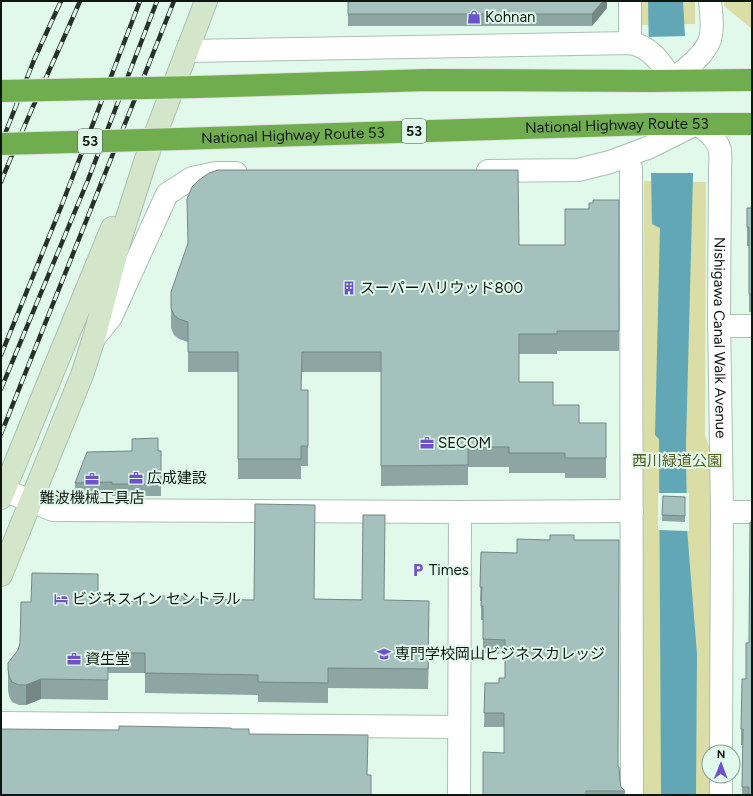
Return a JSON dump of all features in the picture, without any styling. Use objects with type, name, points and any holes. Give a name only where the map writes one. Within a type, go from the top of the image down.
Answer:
[{"type":"highway","points":[[1,91],[428,80],[648,81],[684,76],[752,80]]},
{"type":"highway","name":"National Highway Route 53","points":[[1,144],[650,124],[752,124]]},
{"type":"street","points":[[1,575],[82,375],[94,338],[119,243],[146,159],[206,1]]},
{"type":"street","points":[[630,1],[639,46]]},
{"type":"street","points":[[187,51],[639,46],[660,62],[684,76],[709,42],[711,34],[710,1]]},
{"type":"street","points":[[468,171],[578,170],[610,162],[650,147],[694,125]]},
{"type":"street","name":"Nishigawa Canal Walk Avenue","points":[[694,125],[707,131],[720,150],[722,512],[721,744]]},
{"type":"street","points":[[146,159],[106,240],[2,494],[30,501],[53,510],[460,512],[632,511]]},
{"type":"street","points":[[631,168],[632,795]]},
{"type":"street","points":[[94,338],[111,317],[167,194],[192,178],[216,174],[256,173]]},
{"type":"street","points":[[720,326],[752,326]]},
{"type":"street","points":[[459,795],[460,512]]},
{"type":"street","points":[[722,512],[752,512]]},
{"type":"street","points":[[1,723],[460,727]]},
{"type":"street","points":[[721,784],[721,795]]},
{"type":"green space","points":[[639,1],[695,1],[695,24],[639,25]]},
{"type":"green space","points":[[724,1],[752,1],[752,29],[724,6]]},
{"type":"green space","name":"西川緑道公園","points":[[644,181],[706,182],[705,435],[712,455],[709,744],[701,744],[701,784],[709,784],[709,795],[642,795]]},
{"type":"water","points":[[648,1],[683,1],[693,175],[686,444],[687,529],[697,654],[696,795],[661,795],[659,439],[655,435],[660,228],[652,224]]},
{"type":"pier","points":[[687,36],[695,173],[651,173],[647,37]]},
{"type":"pier","points":[[658,493],[689,493],[689,531],[658,530]]},
{"type":"building","points":[[348,1],[603,1],[592,14],[348,14]]},
{"type":"building","name":"スーパーハリウッド800","points":[[218,170],[518,170],[519,245],[565,245],[565,209],[589,209],[589,203],[593,203],[593,200],[619,200],[619,331],[557,331],[557,334],[519,334],[519,382],[553,382],[553,405],[579,405],[579,423],[606,423],[606,458],[565,458],[565,453],[509,453],[509,447],[468,447],[468,465],[381,466],[381,352],[302,352],[301,390],[308,390],[308,446],[301,446],[301,459],[238,459],[238,352],[188,352],[188,322],[179,319],[174,315],[171,308],[171,292],[188,243],[187,199],[192,187],[199,180],[209,173]]},
{"type":"building","points":[[747,208],[752,208],[752,294],[749,294],[749,227],[747,227]]},
{"type":"building","points":[[158,438],[158,451],[161,451],[161,484],[112,484],[112,482],[75,483],[87,452],[132,451],[132,439]]},
{"type":"building","points":[[663,496],[685,497],[685,516],[662,515]]},
{"type":"building","points":[[255,504],[315,505],[314,599],[362,600],[363,515],[385,515],[384,600],[429,601],[428,669],[328,668],[328,683],[258,682],[258,675],[145,673],[145,653],[108,653],[108,680],[41,679],[26,685],[19,685],[12,682],[9,676],[8,663],[18,650],[20,643],[21,602],[31,602],[32,573],[98,574],[98,601],[159,602],[159,596],[184,596],[184,599],[254,600]]},
{"type":"building","points":[[750,522],[752,522],[752,795],[749,795],[749,787],[742,787],[743,729],[741,729],[742,679],[746,679],[746,643],[749,643]]},
{"type":"building","points":[[550,535],[574,535],[574,540],[619,540],[618,767],[621,787],[625,791],[586,791],[586,795],[483,795],[483,752],[504,753],[504,713],[484,713],[485,683],[499,683],[499,678],[505,678],[505,640],[483,639],[483,606],[481,606],[482,587],[480,587],[481,552],[517,553],[517,539],[550,540]]},
{"type":"building","points":[[119,726],[249,729],[249,734],[368,735],[367,775],[371,775],[371,795],[1,795],[1,729],[119,730]]},
{"type":"railway","points":[[1,144],[34,60],[61,1]]},
{"type":"railway","points":[[1,182],[80,1]]},
{"type":"railway","points":[[1,355],[61,207],[140,1]]},
{"type":"railway","points":[[1,389],[88,180],[157,1]]},
{"type":"railway","points":[[1,434],[174,1]]},
{"type":"place","name":"Kohnan","points":[[474,17]]},
{"type":"place","name":"スーパーハリウッド800","points":[[349,288]]},
{"type":"place","name":"SECOM","points":[[427,443]]},
{"type":"place","name":"広成建設","points":[[136,478]]},
{"type":"place","name":"難波機械工具店","points":[[92,479]]},
{"type":"place","name":"Times","points":[[418,570]]},
{"type":"place","name":"ビジネスイン セントラル","points":[[61,599]]},
{"type":"place","name":"専門学校岡山ビジネスカレッジ","points":[[384,654]]},
{"type":"place","name":"資生堂","points":[[74,659]]}]
